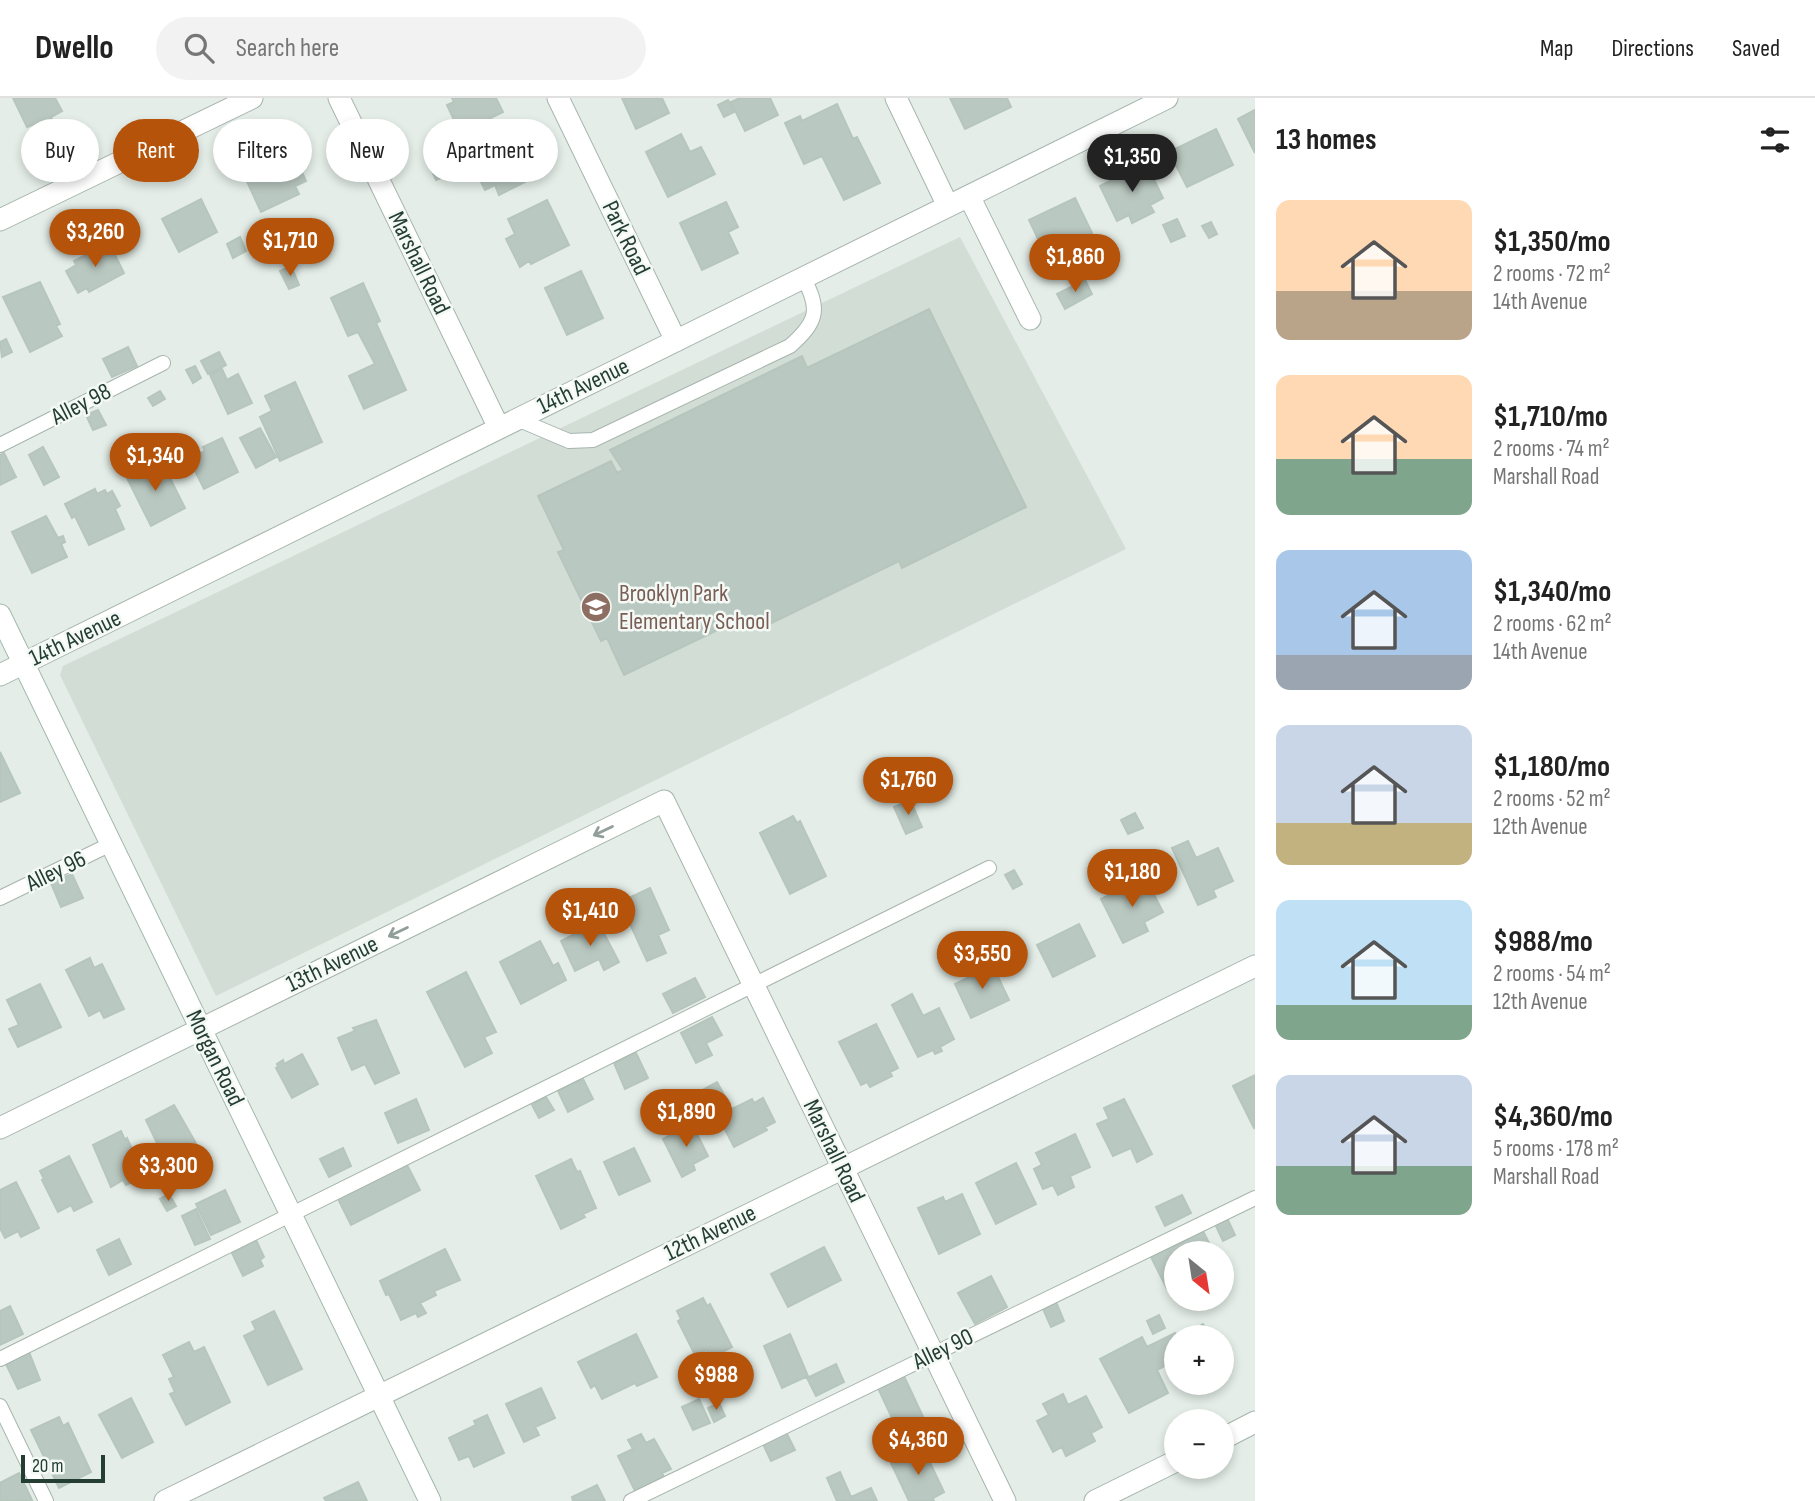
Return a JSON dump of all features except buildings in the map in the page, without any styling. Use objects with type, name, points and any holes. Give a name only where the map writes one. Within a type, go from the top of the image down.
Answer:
[{"type":"street","points":[[0,220],[252,98]]},
{"type":"street","name":"Marshall Road","points":[[339,98],[508,424]]},
{"type":"street","name":"Park Road","points":[[558,98],[676,341]]},
{"type":"street","points":[[896,98],[948,206]]},
{"type":"street","name":"14th Avenue","points":[[0,675],[1167,98]]},
{"type":"street","points":[[969,196],[1030,319]]},
{"type":"street","name":"Morgan Road","points":[[0,615],[430,1501]]},
{"type":"street","name":"Marshall Road","points":[[664,801],[1005,1501]]},
{"type":"street","name":"13th Avenue","points":[[0,1128],[664,801]]},
{"type":"street","name":"12th Avenue","points":[[165,1501],[1255,965]]},
{"type":"street","points":[[1234,1433],[1255,1422]]},
{"type":"street","points":[[1095,1501],[1164,1467]]},
{"type":"lane","points":[[508,424],[569,441],[593,440],[790,346],[813,320],[813,295],[803,277]]},
{"type":"lane","name":"Alley 98","points":[[0,445],[163,363]]},
{"type":"lane","name":"Alley 96","points":[[0,898],[111,844]]},
{"type":"lane","points":[[0,1359],[989,867]]},
{"type":"lane","name":"Alley 90","points":[[631,1501],[1255,1198]]},
{"type":"lane","points":[[0,1406],[46,1501]]},
{"type":"shaded area","name":"Brooklyn Park Elementary School","points":[[960,237],[1126,549],[216,996],[60,675],[63,666]]},
{"type":"place","name":"Brooklyn Park Elementary School","points":[[596,607]]}]
